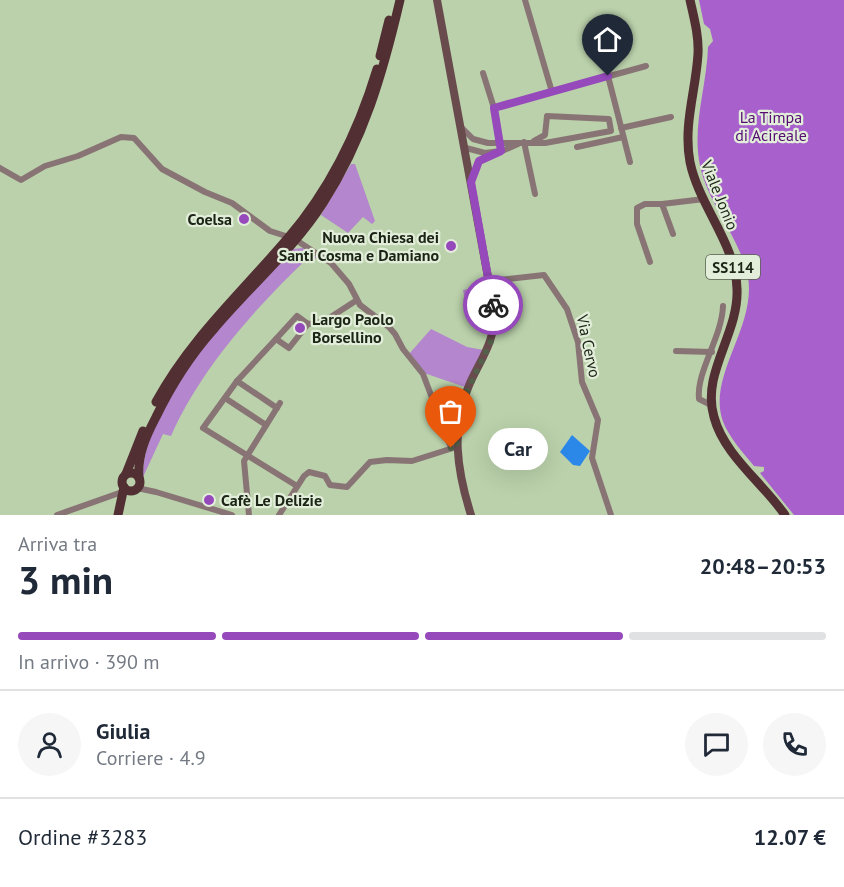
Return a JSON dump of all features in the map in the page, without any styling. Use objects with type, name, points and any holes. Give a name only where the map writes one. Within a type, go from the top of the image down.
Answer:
[{"type":"main road","points":[[116,515],[120,487],[147,421],[176,369],[207,326],[292,238],[327,185],[356,129],[375,77],[393,0]]},
{"type":"main road","points":[[124,515],[138,484],[140,456],[146,437],[187,363],[292,238],[341,175],[362,132],[378,89],[400,0]]},
{"type":"main road","name":"Viale Jonio","points":[[690,0],[698,52],[688,143],[692,170],[729,257],[737,287],[734,326],[712,381],[711,405],[723,439],[785,515]]},
{"type":"main road","points":[[120,487],[133,473],[138,484]]},
{"type":"main road","points":[[120,487],[129,490],[138,484]]},
{"type":"street","points":[[437,0],[494,310],[493,337],[463,400],[454,449]]},
{"type":"street","points":[[525,0],[552,92]]},
{"type":"street","points":[[494,108],[646,66]]},
{"type":"street","points":[[483,73],[494,108],[501,151]]},
{"type":"street","points":[[608,76],[630,162]]},
{"type":"street","points":[[462,128],[473,139],[488,142],[534,141],[545,143],[611,130],[609,119],[547,116],[545,135],[534,141]]},
{"type":"street","points":[[621,128],[671,117]]},
{"type":"street","points":[[0,168],[21,180],[45,166],[78,156],[121,137],[134,138],[162,169],[204,192],[232,203],[270,231],[292,238],[331,262],[349,284],[357,300],[368,313],[389,327],[419,368],[454,449],[471,515]]},
{"type":"street","points":[[577,147],[623,137]]},
{"type":"street","points":[[466,148],[488,142]]},
{"type":"street","points":[[471,182],[479,161],[524,142]]},
{"type":"street","points":[[524,142],[535,194]]},
{"type":"street","points":[[466,148],[485,153],[501,151]]},
{"type":"street","points":[[650,262],[637,224],[638,208],[645,204],[704,199]]},
{"type":"street","points":[[662,204],[666,222],[673,234]]},
{"type":"street","name":"Via Cervo","points":[[490,281],[544,275],[567,309],[578,342],[582,382],[598,420],[592,458],[611,515]]},
{"type":"street","points":[[297,486],[203,428],[237,381],[297,316],[308,324],[323,322],[357,300]]},
{"type":"street","points":[[711,405],[702,402],[698,394],[700,382],[712,352],[723,306]]},
{"type":"street","points":[[274,340],[289,348],[308,324]]},
{"type":"street","points":[[676,351],[712,352]]},
{"type":"street","points":[[237,381],[278,406],[244,461],[249,515]]},
{"type":"street","points":[[225,398],[266,425]]},
{"type":"street","points":[[279,515],[297,486],[309,472],[325,477],[330,486],[339,488],[352,484],[370,462],[412,461],[454,449]]},
{"type":"street","points":[[138,484],[156,492],[232,515]]},
{"type":"street","points":[[57,515],[120,487]]},
{"type":"shaded area","points":[[351,164],[355,164],[375,221],[372,224],[363,217],[348,233],[321,215]]},
{"type":"shaded area","points":[[303,248],[325,261],[309,257],[269,296],[231,340],[198,386],[171,436],[163,434],[143,477],[148,446],[160,415],[177,384],[199,353],[248,296],[293,249]]},
{"type":"shaded area","points":[[483,286],[489,316],[469,320],[463,290]]},
{"type":"shaded area","points":[[431,329],[467,347],[484,350],[465,387],[424,373],[409,354]]},
{"type":"green space","name":"La Timpa di Acireale","points":[[699,0],[844,0],[844,515],[794,515],[760,473],[764,471],[764,467],[754,466],[733,440],[721,412],[720,393],[724,375],[745,317],[749,297],[748,277],[738,247],[708,190],[699,160],[699,118],[708,47],[713,41],[710,29],[704,24]]},
{"type":"water","points":[[572,435],[590,451],[580,466],[573,465],[560,452]]},
{"type":"way so far","points":[[451,448],[456,449],[463,400],[493,337],[495,325],[493,305]]},
{"type":"place","name":"Coelsa","points":[[244,219]]},
{"type":"place","name":"Nuova Chiesa dei Santi Cosma e Damiano","points":[[451,246]]},
{"type":"place","name":"Largo Paolo Borsellino","points":[[300,328]]},
{"type":"place","name":"Car","points":[[451,448]]},
{"type":"place","name":"Cafè Le Delizie","points":[[209,500]]},
{"type":"route","points":[[493,305],[471,182],[475,165],[501,151],[494,108],[608,76]]}]
